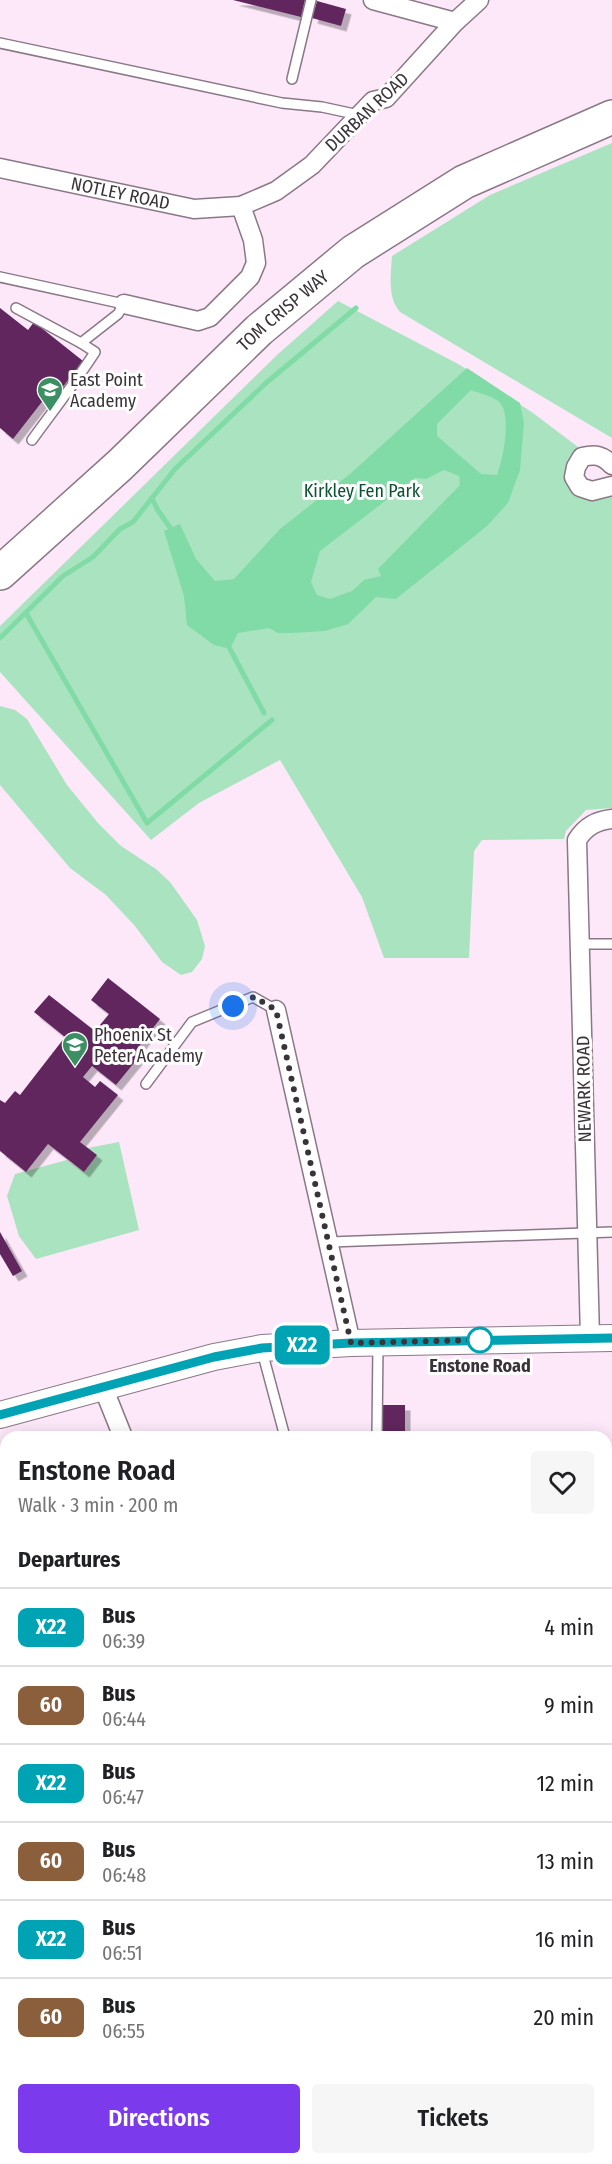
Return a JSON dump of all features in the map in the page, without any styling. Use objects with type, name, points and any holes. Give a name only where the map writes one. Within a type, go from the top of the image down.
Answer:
[{"type":"highway","name":"TOM CRISP WAY","points":[[0,573],[120,465],[259,330],[353,252],[464,182],[612,117]]},
{"type":"street","points":[[373,0],[399,3],[455,22]]},
{"type":"street","name":"DURBAN ROAD","points":[[241,206],[276,191],[312,165],[373,100],[386,98],[455,22],[479,0]]},
{"type":"street","name":"NOTLEY ROAD","points":[[0,168],[194,209],[241,206]]},
{"type":"street","points":[[124,304],[198,321],[210,317],[250,277],[256,263],[253,240],[241,206]]},
{"type":"street","points":[[612,465],[604,457],[595,454],[582,457],[576,467],[574,477],[580,487],[592,491],[612,486]]},
{"type":"street","name":"NEWARK ROAD","points":[[601,1338],[587,1233],[578,840],[591,824],[612,819]]},
{"type":"street","points":[[276,1010],[351,1343]]},
{"type":"street","points":[[0,1415],[214,1357],[262,1348],[378,1342],[601,1338]]},
{"type":"street","points":[[103,1387],[121,1431]]},
{"type":"lane","points":[[292,80],[311,0]]},
{"type":"lane","points":[[0,44],[282,103],[322,107],[359,115]]},
{"type":"lane","points":[[0,277],[124,304],[118,314],[81,343]]},
{"type":"lane","points":[[16,308],[94,352],[74,385],[32,440]]},
{"type":"lane","points":[[580,944],[612,944]]},
{"type":"lane","points":[[146,1084],[192,1022],[254,997],[276,1010]]},
{"type":"lane","points":[[330,1242],[612,1232]]},
{"type":"lane","points":[[377,1431],[378,1342]]},
{"type":"lane","points":[[262,1348],[284,1431]]},
{"type":"green space","points":[[612,143],[612,438],[400,312],[391,293],[391,278],[392,256],[490,195]]},
{"type":"green space","name":"Kirkley Fen Park","points":[[338,301],[460,365],[533,413],[582,450],[569,461],[566,478],[612,494],[612,808],[586,810],[566,831],[564,839],[482,840],[474,851],[469,958],[384,958],[362,897],[280,760],[199,803],[151,840],[0,672],[0,626],[277,355]]},
{"type":"green space","points":[[0,706],[15,710],[27,719],[67,785],[98,823],[121,846],[156,869],[170,882],[197,920],[205,946],[202,959],[192,972],[181,975],[162,962],[135,926],[106,895],[70,868],[0,785]]},
{"type":"green space","points":[[119,1142],[139,1230],[36,1259],[19,1236],[7,1196],[15,1174],[67,1160],[84,1172],[97,1155],[88,1148]]},
{"type":"shaded area","points":[[467,368],[520,403],[524,423],[520,470],[508,503],[487,526],[396,599],[376,597],[348,624],[325,631],[278,633],[269,628],[238,633],[230,649],[214,645],[187,625],[184,596],[164,531],[180,524],[196,559],[215,581],[234,579],[280,529],[350,474]],"holes":[[[471,390],[495,399],[503,407],[506,425],[502,459],[497,475],[481,474],[437,436],[437,424]],[[444,470],[459,476],[460,485],[378,569],[381,576],[364,580],[352,591],[330,599],[317,595],[311,582],[320,551],[415,478],[426,479]]]},
{"type":"building","points":[[233,0],[305,0],[301,17]]},
{"type":"building","points":[[317,1],[346,9],[341,26],[312,18]]},
{"type":"building","points":[[0,308],[28,330],[34,322],[83,361],[58,393],[52,389],[13,439],[0,428]]},
{"type":"building","points":[[108,978],[160,1019],[133,1054],[138,1058],[116,1085],[92,1066],[83,1077],[95,1087],[100,1081],[118,1095],[80,1142],[97,1155],[84,1172],[48,1144],[26,1172],[0,1151],[0,1100],[5,1103],[15,1091],[20,1095],[65,1037],[34,1012],[49,995],[95,1031],[109,1014],[91,1000]]},
{"type":"building","points":[[0,1232],[22,1271],[13,1276],[0,1254]]},
{"type":"building","points":[[383,1405],[405,1405],[405,1431],[383,1431]]},
{"type":"waterway","points":[[0,638],[63,576],[93,557],[120,529],[133,522],[175,469],[266,383],[356,308]]},
{"type":"waterway","points":[[152,498],[171,529]]},
{"type":"waterway","points":[[26,613],[147,823],[272,720]]},
{"type":"waterway","points":[[230,649],[264,713]]},
{"type":"bus line","name":"X22","points":[[0,1415],[214,1357],[262,1348],[351,1343],[612,1338]]},
{"type":"place","name":"East Point Academy","points":[[50,413]]},
{"type":"place","name":"Phoenix St Peter Academy","points":[[75,1068]]},
{"type":"place","name":"Enstone Road","points":[[480,1340]]},
{"type":"route","points":[[233,1006],[254,997],[276,1010],[351,1343],[480,1340]]}]
